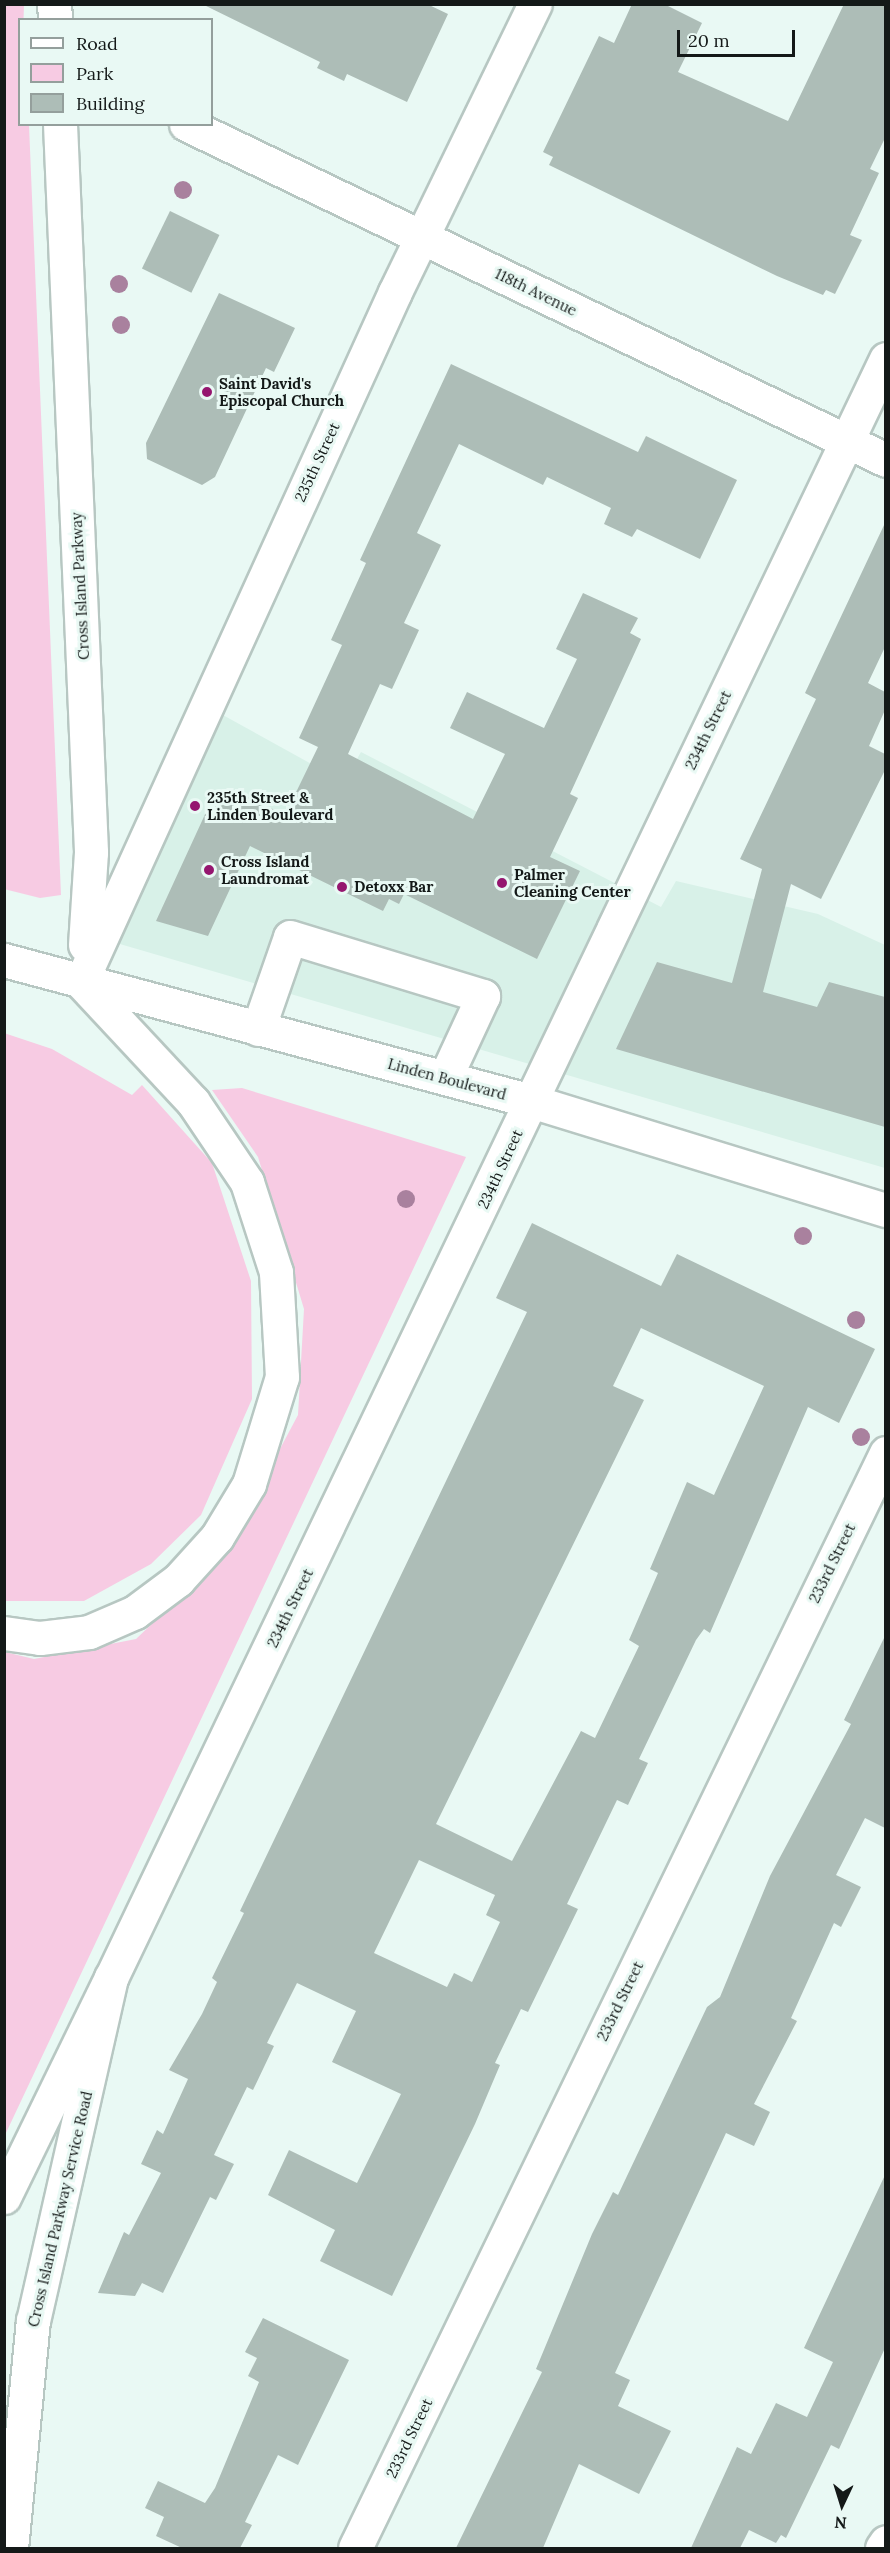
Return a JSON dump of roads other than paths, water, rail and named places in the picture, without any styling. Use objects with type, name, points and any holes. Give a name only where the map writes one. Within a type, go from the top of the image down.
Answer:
[{"type":"main road","name":"235th Street","points":[[81,982],[104,922],[421,237],[535,4]]},
{"type":"main road","name":"Cross Island Parkway","points":[[60,126],[92,852],[81,982]]},
{"type":"main road","name":"118th Avenue","points":[[190,126],[885,460]]},
{"type":"main road","name":"234th Street","points":[[111,1978],[885,359]]},
{"type":"main road","points":[[258,1029],[290,937],[483,996],[445,1078]]},
{"type":"main road","name":"Linden Boulevard","points":[[4,960],[531,1101],[885,1210]]},
{"type":"main road","points":[[4,1633],[40,1638],[89,1632],[135,1612],[178,1580],[217,1537],[249,1484],[282,1377],[276,1272],[247,1182],[193,1102],[81,982]]},
{"type":"main road","name":"233rd Street","points":[[356,2548],[885,1453]]},
{"type":"main road","points":[[4,2197],[111,1978]]},
{"type":"main road","name":"Cross Island Parkway Service Road","points":[[11,2548],[33,2321],[111,1978]]},
{"type":"main road","points":[[882,2548],[885,2542]]},
{"type":"place","name":"Saint David's Episcopal Church","points":[[207,392]]},
{"type":"place","name":"235th Street & Linden Boulevard","points":[[195,806]]},
{"type":"place","name":"Cross Island Laundromat","points":[[209,870]]},
{"type":"place","name":"Palmer Cleaning Center","points":[[502,883]]},
{"type":"place","name":"Detoxx Bar","points":[[342,887]]}]
